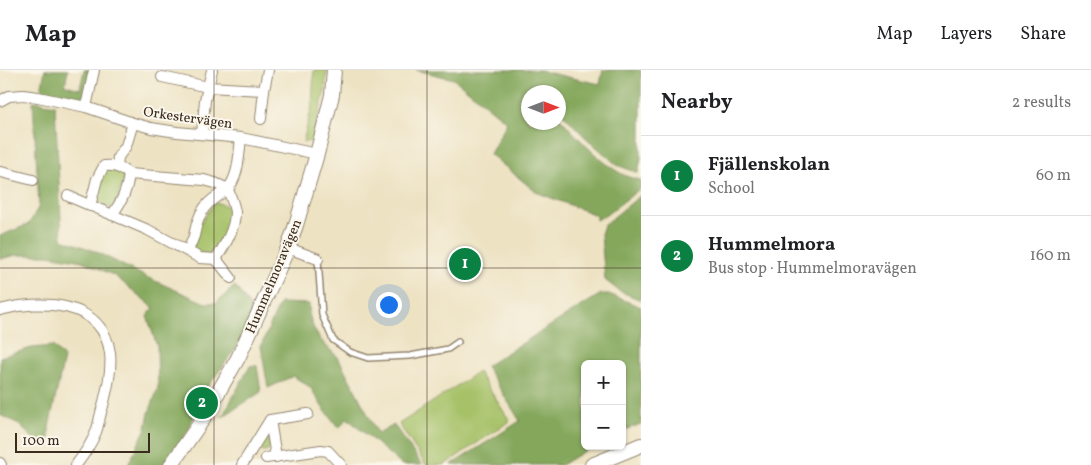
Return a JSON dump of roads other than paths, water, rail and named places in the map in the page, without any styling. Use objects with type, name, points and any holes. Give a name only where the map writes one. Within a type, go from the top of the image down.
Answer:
[{"type":"street","points":[[86,107],[94,70]]},
{"type":"street","points":[[202,134],[205,100],[212,70]]},
{"type":"street","points":[[261,118],[268,70]]},
{"type":"street","name":"Hummelmoravägen","points":[[171,465],[201,422],[238,358],[288,248],[317,154],[332,95],[334,70]]},
{"type":"street","points":[[160,73],[208,86],[264,90]]},
{"type":"street","name":"Orkestervägen","points":[[0,100],[9,96],[23,96],[61,101],[86,107],[133,124],[159,129],[241,138],[317,154]]},
{"type":"street","points":[[117,167],[118,157],[126,146],[133,124]]},
{"type":"street","points":[[188,251],[197,222],[206,205],[213,198],[228,189],[236,177],[241,138]]},
{"type":"street","points":[[90,206],[97,178],[104,166],[112,165],[129,174],[204,180],[215,183],[228,189],[235,211],[233,227],[229,238],[216,259]]},
{"type":"street","points":[[0,170],[33,180]]},
{"type":"street","points":[[112,215],[122,200],[129,174]]},
{"type":"street","points":[[68,196],[148,230],[200,258],[216,259],[231,278]]},
{"type":"street","points":[[288,248],[318,259]]},
{"type":"street","points":[[0,310],[39,304],[54,305],[81,313],[101,328],[110,351],[111,364],[106,395],[96,432],[79,464]]},
{"type":"street","points":[[270,420],[308,414]]},
{"type":"street","points":[[242,465],[270,420]]},
{"type":"street","points":[[270,420],[270,460]]},
{"type":"street","points":[[592,465],[641,445]]},
{"type":"street","points":[[253,449],[262,453],[270,460]]},
{"type":"street","points":[[270,460],[321,450],[328,451],[341,465]]},
{"type":"lane","points":[[318,259],[322,315],[333,340],[350,352],[368,358],[410,356],[448,349],[458,342]]},
{"type":"place","name":"Fjällenskolan","points":[[465,264]]},
{"type":"place","name":"Hummelmora","points":[[202,403]]}]
